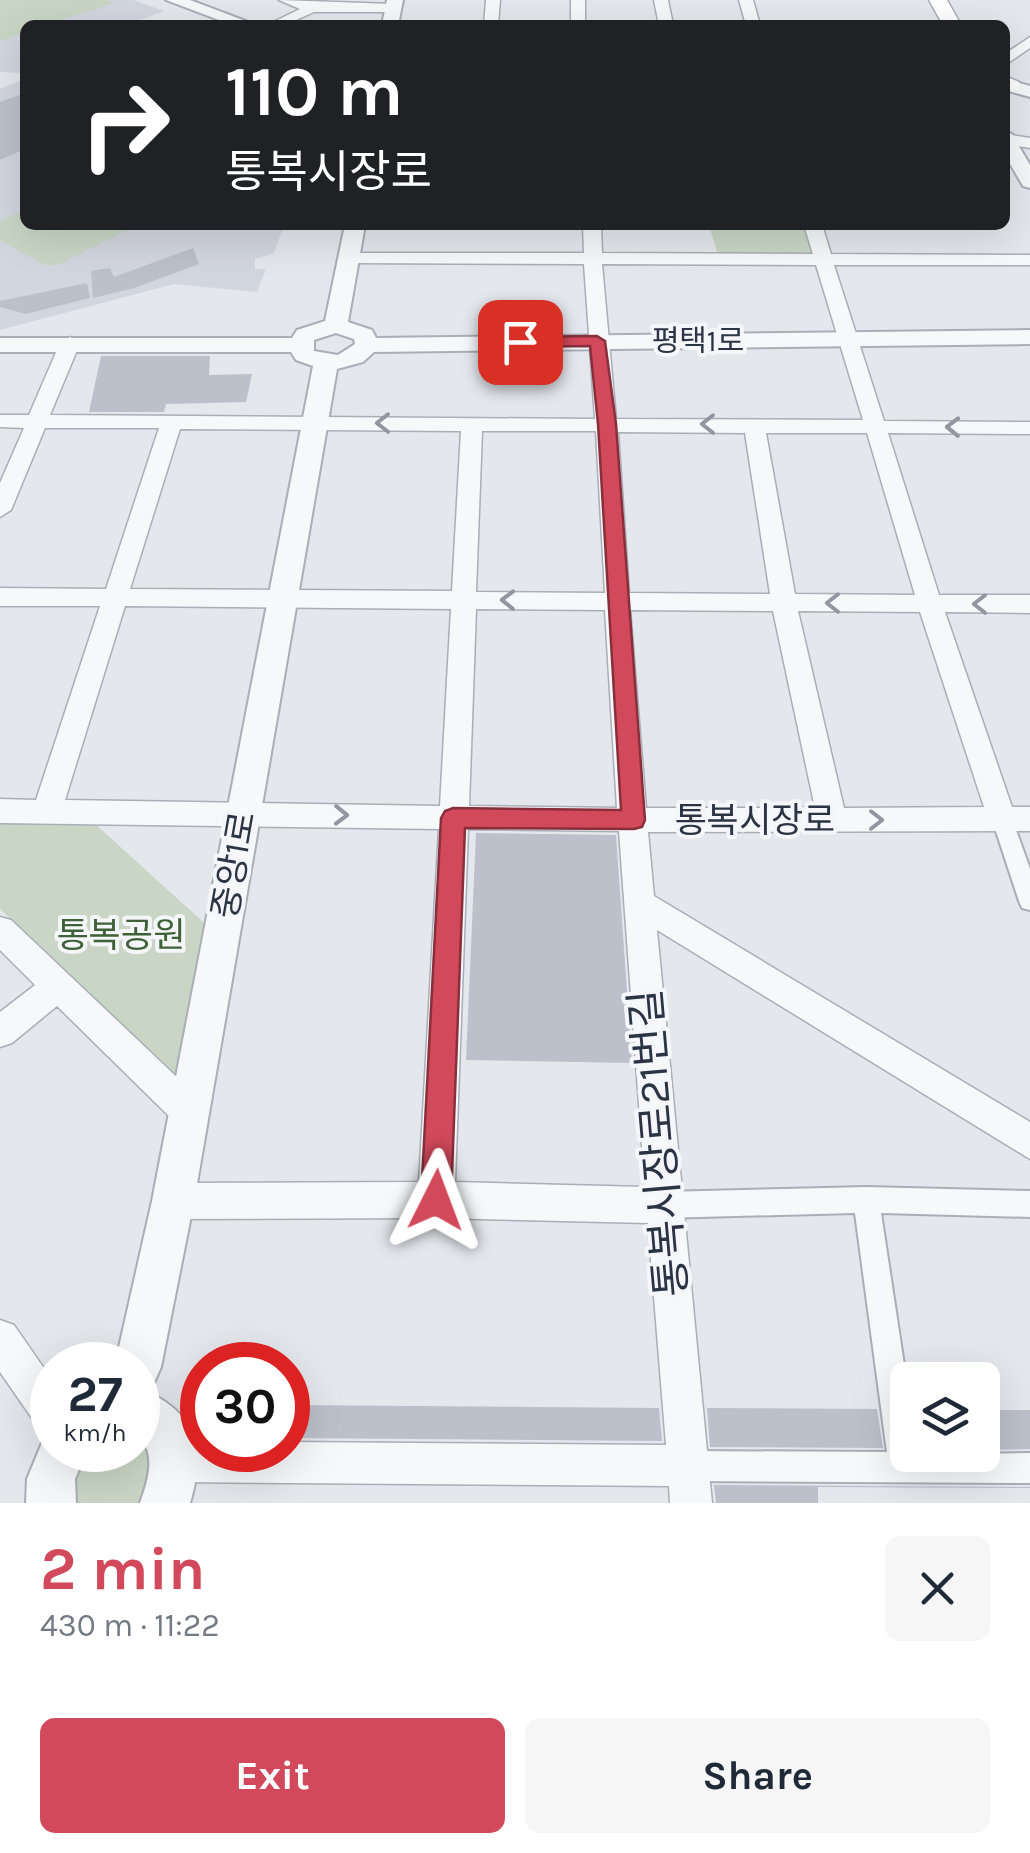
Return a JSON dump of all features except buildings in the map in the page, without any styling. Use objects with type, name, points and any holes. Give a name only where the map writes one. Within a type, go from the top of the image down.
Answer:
[{"type":"street","points":[[174,0],[233,20]]},
{"type":"street","points":[[286,0],[392,11]]},
{"type":"street","points":[[284,20],[314,4]]},
{"type":"street","points":[[1011,136],[1030,165]]},
{"type":"street","points":[[1011,136],[1030,182]]},
{"type":"street","points":[[336,325],[355,230]]},
{"type":"street","name":"통복시장로21번길","points":[[592,230],[662,1205],[690,1484]]},
{"type":"street","points":[[815,230],[930,604],[1016,820],[1030,900]]},
{"type":"street","points":[[349,258],[1030,260]]},
{"type":"street","points":[[0,345],[70,344],[353,358],[366,344],[359,331],[336,325],[311,331],[313,354]]},
{"type":"street","name":"평택1로","points":[[366,344],[1030,337]]},
{"type":"street","points":[[0,510],[70,344]]},
{"type":"street","name":"중앙1로","points":[[143,1342],[174,1200],[318,423],[313,354]]},
{"type":"street","points":[[0,421],[1025,428],[1030,450]]},
{"type":"street","points":[[46,811],[172,424]]},
{"type":"street","points":[[436,1200],[472,424]]},
{"type":"street","points":[[754,425],[784,603],[832,820]]},
{"type":"street","points":[[0,597],[1030,604]]},
{"type":"street","name":"통복시장로","points":[[0,811],[634,820],[1016,820]]},
{"type":"street","points":[[639,903],[1030,1142]]},
{"type":"street","points":[[0,930],[189,1112]]},
{"type":"street","points":[[0,1032],[60,985]]},
{"type":"street","points":[[174,1200],[662,1205],[866,1200],[1030,1204]]},
{"type":"street","points":[[866,1200],[890,1369]]},
{"type":"street","points":[[0,1339],[30,1382]]},
{"type":"street","points":[[160,1423],[171,1441],[170,1483],[690,1484],[890,1468]]},
{"type":"street","points":[[1000,1468],[1030,1468]]},
{"type":"street","points":[[50,1503],[54,1472]]},
{"type":"shaded area","points":[[0,0],[133,0],[164,11],[140,20],[20,20],[20,73],[0,72]]},
{"type":"shaded area","points":[[20,81],[20,230],[282,230],[274,253],[255,259],[255,269],[266,269],[257,292],[174,284],[0,330],[0,89]]},
{"type":"green space","points":[[0,0],[113,3],[61,20],[20,20],[20,34],[0,41]]},
{"type":"green space","points":[[20,212],[20,230],[127,230],[58,265],[45,265],[0,240],[0,221]]},
{"type":"green space","points":[[710,230],[809,230],[817,254],[718,255]]},
{"type":"green space","name":"통복공원","points":[[0,819],[93,822],[213,931],[189,1088],[0,909]]},
{"type":"green space","points":[[76,1472],[150,1472],[140,1503],[77,1503]]},
{"type":"route","points":[[436,1200],[453,818],[634,820],[616,602],[607,424],[597,341],[520,342]]}]
